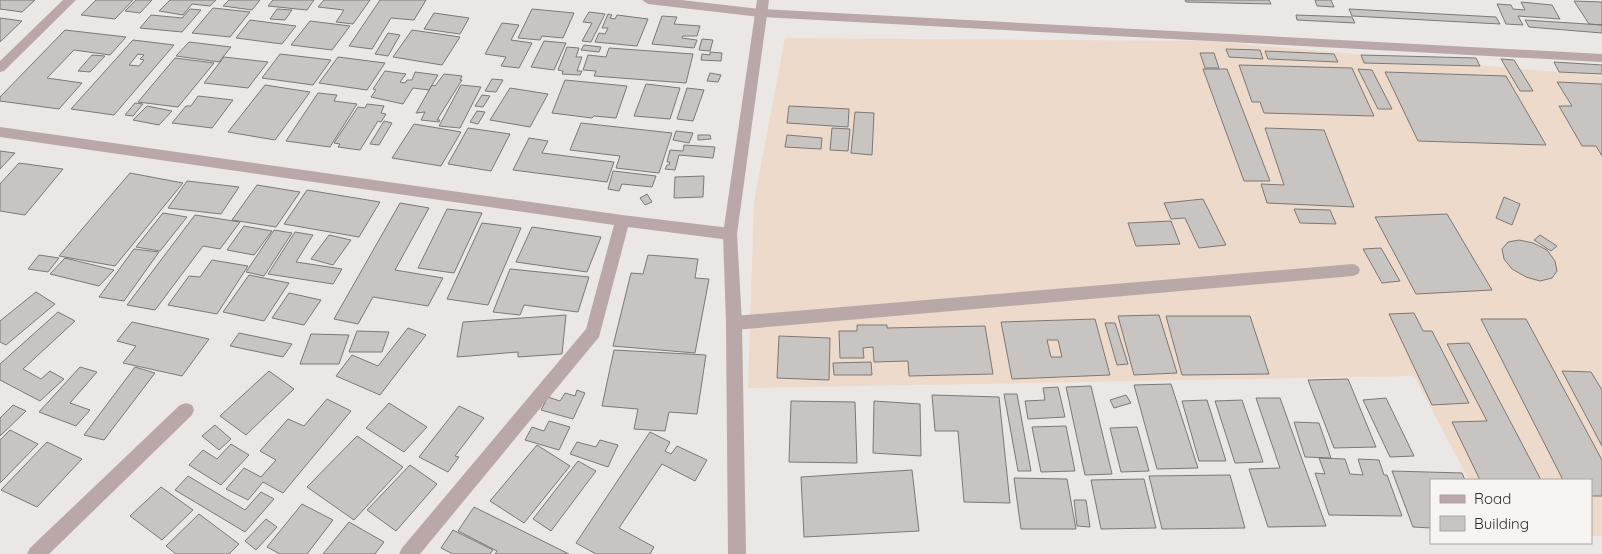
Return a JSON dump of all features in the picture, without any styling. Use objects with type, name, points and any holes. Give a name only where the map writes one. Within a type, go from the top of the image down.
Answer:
[{"type":"street","points":[[0,68],[70,0]]},
{"type":"street","points":[[648,0],[1602,58]]},
{"type":"street","points":[[737,554],[734,322],[730,234],[761,7]]},
{"type":"street","points":[[0,132],[622,221],[730,234]]},
{"type":"street","points":[[408,554],[593,332],[622,221]]},
{"type":"street","points":[[734,322],[1353,270]]},
{"type":"street","points":[[36,554],[186,410]]},
{"type":"shaded area","points":[[785,38],[1207,41],[1602,76],[1602,536],[1592,536],[1592,479],[1468,479],[1414,376],[748,388],[754,202]]},
{"type":"building","points":[[0,0],[35,0],[22,12],[0,9]]},
{"type":"building","points":[[96,0],[133,0],[115,19],[81,15]]},
{"type":"building","points":[[136,0],[152,0],[140,13],[125,11]]},
{"type":"building","points":[[170,0],[216,0],[210,6],[192,4],[183,15],[159,11]]},
{"type":"building","points":[[229,0],[260,0],[252,10],[223,6]]},
{"type":"building","points":[[273,0],[314,0],[307,10],[268,6]]},
{"type":"building","points":[[324,0],[370,0],[353,24],[336,22],[344,10],[318,7]]},
{"type":"building","points":[[380,0],[426,0],[414,20],[391,18],[372,49],[349,46]]},
{"type":"building","points":[[1185,0],[1269,0],[1271,4],[1186,2]]},
{"type":"building","points":[[1315,0],[1331,0],[1334,7],[1317,6]]},
{"type":"building","points":[[1574,1],[1602,2],[1602,25],[1589,24]]},
{"type":"building","points":[[1521,2],[1552,5],[1560,19],[1518,16],[1523,25],[1506,24],[1497,4],[1511,5],[1513,9],[1525,10]]},
{"type":"building","points":[[213,8],[250,12],[230,37],[192,33]]},
{"type":"building","points":[[190,9],[201,10],[182,32],[140,28],[151,15],[182,18]]},
{"type":"building","points":[[277,9],[292,10],[285,20],[270,19]]},
{"type":"building","points":[[532,9],[574,13],[563,38],[542,36],[540,40],[518,38]]},
{"type":"building","points":[[1349,9],[1496,17],[1500,24],[1352,16]]},
{"type":"building","points":[[589,12],[605,14],[591,42],[582,41],[592,23],[583,22]]},
{"type":"building","points":[[434,13],[469,18],[460,34],[424,29]]},
{"type":"building","points":[[608,14],[612,15],[610,18],[615,19],[617,15],[648,19],[637,46],[595,42],[599,33],[605,34],[608,28],[602,28]]},
{"type":"building","points":[[1296,15],[1352,17],[1355,23],[1297,20]]},
{"type":"building","points":[[662,16],[677,17],[674,24],[700,26],[697,36],[683,36],[682,38],[697,40],[694,48],[652,44]]},
{"type":"building","points":[[0,18],[22,21],[0,42]]},
{"type":"building","points":[[250,20],[296,26],[282,44],[236,38]]},
{"type":"building","points":[[1525,20],[1602,25],[1602,33],[1529,27]]},
{"type":"building","points":[[310,21],[350,26],[332,50],[291,45]]},
{"type":"building","points":[[502,23],[519,25],[511,40],[532,43],[519,68],[501,66],[506,57],[485,54]]},
{"type":"building","points":[[65,30],[126,37],[110,55],[74,50],[47,78],[82,83],[59,109],[0,101],[0,97]]},
{"type":"building","points":[[412,30],[460,37],[442,65],[393,57]]},
{"type":"building","points":[[388,33],[400,35],[388,56],[375,54]]},
{"type":"building","points":[[702,39],[713,40],[710,51],[699,50]]},
{"type":"building","points":[[133,40],[174,45],[114,115],[71,109]],"holes":[[[138,54],[144,55],[140,59],[144,60],[139,66],[129,65]]]},
{"type":"building","points":[[544,41],[566,43],[554,70],[531,67]]},
{"type":"building","points":[[189,42],[231,47],[219,62],[176,56]]},
{"type":"building","points":[[584,45],[601,47],[599,52],[581,50]]},
{"type":"building","points":[[567,47],[579,48],[576,57],[582,57],[577,71],[582,71],[580,75],[562,74],[563,71],[558,70]]},
{"type":"building","points":[[609,48],[693,54],[686,83],[594,76],[596,71],[583,70],[588,55],[606,57]]},
{"type":"building","points":[[1226,49],[1260,50],[1263,59],[1229,57]]},
{"type":"building","points":[[1265,51],[1334,54],[1338,62],[1268,59]]},
{"type":"building","points":[[710,52],[722,53],[721,61],[701,60],[702,54],[710,55]]},
{"type":"building","points":[[1200,53],[1214,53],[1219,68],[1205,68]]},
{"type":"building","points":[[280,54],[331,60],[313,85],[262,78]]},
{"type":"building","points":[[92,55],[105,56],[90,72],[78,71]]},
{"type":"building","points":[[1361,55],[1476,58],[1480,66],[1364,63]]},
{"type":"building","points":[[224,57],[268,62],[248,88],[204,83]]},
{"type":"building","points":[[338,57],[385,63],[367,90],[319,83]]},
{"type":"building","points":[[175,58],[214,63],[178,107],[138,102]]},
{"type":"building","points":[[1501,59],[1514,60],[1533,91],[1520,91]]},
{"type":"building","points":[[1554,62],[1602,65],[1602,74],[1559,72]]},
{"type":"building","points":[[1239,65],[1352,68],[1374,116],[1264,113],[1260,102],[1252,102]]},
{"type":"building","points":[[1203,69],[1227,69],[1270,181],[1244,181]]},
{"type":"building","points":[[1358,69],[1372,70],[1392,109],[1378,109]]},
{"type":"building","points":[[385,71],[406,74],[400,82],[405,83],[407,80],[412,80],[415,72],[438,75],[429,90],[413,88],[403,104],[371,97],[376,90],[373,89]]},
{"type":"building","points":[[1385,72],[1506,76],[1546,145],[1418,141]]},
{"type":"building","points":[[710,73],[721,75],[718,82],[707,81]]},
{"type":"building","points":[[444,74],[462,76],[460,80],[462,80],[437,120],[440,120],[439,122],[421,120],[425,112],[416,113],[432,85],[435,86]]},
{"type":"building","points":[[492,79],[503,80],[496,92],[485,91]]},
{"type":"building","points":[[565,80],[627,86],[616,118],[594,116],[592,118],[552,113]]},
{"type":"building","points":[[1557,82],[1602,84],[1602,156],[1596,146],[1582,146],[1559,106],[1572,106]]},
{"type":"building","points":[[646,84],[680,88],[670,119],[634,116]]},
{"type":"building","points":[[265,85],[310,92],[275,140],[228,132]]},
{"type":"building","points":[[461,85],[481,87],[460,128],[439,126]]},
{"type":"building","points":[[510,88],[548,94],[530,127],[490,120]]},
{"type":"building","points":[[687,88],[704,90],[693,121],[677,119]]},
{"type":"building","points":[[318,93],[337,95],[334,101],[357,104],[330,147],[286,141]]},
{"type":"building","points":[[482,95],[490,96],[483,107],[475,106]]},
{"type":"building","points":[[198,96],[233,100],[212,128],[172,123],[186,106],[191,106]]},
{"type":"building","points":[[135,103],[143,104],[133,116],[125,115]]},
{"type":"building","points":[[367,104],[384,106],[381,113],[386,114],[381,122],[378,121],[360,150],[338,147],[340,144],[334,143],[358,107],[365,108]]},
{"type":"building","points":[[147,106],[172,111],[159,125],[133,120]]},
{"type":"building","points":[[789,106],[849,109],[848,127],[787,123]]},
{"type":"building","points":[[477,111],[485,112],[478,124],[470,122]]},
{"type":"building","points":[[855,112],[874,113],[872,155],[851,153]]},
{"type":"building","points":[[384,121],[392,123],[379,145],[370,144]]},
{"type":"building","points":[[581,123],[672,133],[659,173],[616,168],[620,156],[570,150]]},
{"type":"building","points":[[414,124],[461,132],[441,166],[392,158]]},
{"type":"building","points":[[468,128],[510,134],[491,171],[448,164]]},
{"type":"building","points":[[832,128],[850,129],[848,151],[830,150]]},
{"type":"building","points":[[1265,128],[1324,130],[1354,207],[1267,203],[1261,184],[1284,185]]},
{"type":"building","points":[[676,131],[693,133],[689,143],[673,140]]},
{"type":"building","points":[[698,135],[710,135],[711,139],[698,140]]},
{"type":"building","points":[[787,135],[822,138],[821,149],[785,147]]},
{"type":"building","points":[[529,138],[548,141],[542,153],[614,162],[607,182],[513,170]]},
{"type":"building","points":[[684,145],[715,147],[713,158],[679,155],[675,170],[665,169],[670,162],[667,162],[670,150],[683,151]]},
{"type":"building","points":[[0,151],[15,153],[0,169]]},
{"type":"building","points":[[19,163],[63,169],[25,215],[0,211],[0,184]]},
{"type":"building","points":[[613,171],[656,176],[652,187],[622,184],[619,191],[608,189]]},
{"type":"building","points":[[130,173],[183,183],[115,266],[59,256]]},
{"type":"building","points":[[704,176],[703,197],[674,198],[675,177]]},
{"type":"building","points":[[187,181],[239,187],[221,214],[168,208]]},
{"type":"building","points":[[257,185],[300,192],[276,227],[232,220]]},
{"type":"building","points":[[307,190],[380,202],[359,237],[284,224]]},
{"type":"building","points":[[647,194],[652,202],[645,205],[640,198]]},
{"type":"building","points":[[1504,197],[1520,204],[1512,225],[1496,218]]},
{"type":"building","points":[[1203,199],[1226,245],[1199,248],[1185,218],[1171,219],[1164,203]]},
{"type":"building","points":[[400,203],[429,208],[395,270],[443,278],[428,306],[373,297],[358,324],[334,319]]},
{"type":"building","points":[[447,209],[482,213],[454,273],[418,268]]},
{"type":"building","points":[[1294,209],[1330,210],[1336,224],[1300,223]]},
{"type":"building","points":[[163,213],[187,217],[160,251],[136,247]]},
{"type":"building","points":[[1447,214],[1492,290],[1416,294],[1375,217]]},
{"type":"building","points":[[195,215],[240,222],[220,249],[203,246],[155,310],[127,305]]},
{"type":"building","points":[[1171,221],[1180,244],[1136,246],[1128,223]]},
{"type":"building","points":[[482,223],[521,228],[488,305],[447,299]]},
{"type":"building","points":[[244,226],[272,231],[254,255],[227,250]]},
{"type":"building","points":[[532,227],[601,237],[587,272],[516,262]]},
{"type":"building","points":[[274,230],[292,233],[264,276],[246,272]]},
{"type":"building","points":[[295,232],[313,235],[296,262],[342,269],[333,284],[268,274]]},
{"type":"building","points":[[329,235],[351,240],[333,265],[311,259]]},
{"type":"building","points":[[1540,235],[1557,246],[1551,251],[1534,240]]},
{"type":"building","points":[[1519,240],[1533,243],[1547,250],[1555,261],[1557,271],[1552,278],[1540,281],[1526,277],[1512,269],[1504,259],[1502,249],[1508,242]]},
{"type":"building","points":[[1381,248],[1400,281],[1382,283],[1363,249]]},
{"type":"building","points":[[134,249],[159,252],[124,301],[99,297]]},
{"type":"building","points":[[39,255],[59,258],[48,272],[28,269]]},
{"type":"building","points":[[648,255],[698,259],[695,278],[709,279],[695,353],[613,346],[631,273],[643,274]]},
{"type":"building","points":[[65,258],[114,270],[99,286],[50,274]]},
{"type":"building","points":[[212,260],[248,266],[217,314],[168,305],[189,276],[200,277]]},
{"type":"building","points":[[510,269],[589,277],[578,312],[524,305],[520,315],[493,312]]},
{"type":"building","points":[[249,275],[289,283],[264,321],[223,312]]},
{"type":"building","points":[[36,292],[55,304],[6,345],[0,342],[0,321]]},
{"type":"building","points":[[289,293],[321,300],[304,325],[272,318]]},
{"type":"building","points":[[58,312],[75,321],[23,369],[41,379],[50,371],[64,379],[40,401],[0,380],[0,364]]},
{"type":"building","points":[[1414,313],[1423,331],[1432,331],[1469,403],[1432,405],[1389,314]]},
{"type":"building","points":[[566,315],[562,354],[518,357],[518,352],[457,357],[463,322]]},
{"type":"building","points":[[1159,315],[1177,373],[1134,375],[1118,316]]},
{"type":"building","points":[[1166,316],[1250,316],[1269,374],[1182,375]]},
{"type":"building","points":[[1095,319],[1110,375],[1012,379],[1001,322]],"holes":[[[1047,340],[1058,340],[1062,357],[1051,357]]]},
{"type":"building","points":[[1481,319],[1526,319],[1602,460],[1602,496],[1592,496],[1592,479],[1562,479]]},
{"type":"building","points":[[132,322],[209,339],[182,376],[123,363],[136,346],[117,341]]},
{"type":"building","points":[[1105,323],[1115,323],[1128,364],[1117,365]]},
{"type":"building","points":[[857,325],[887,325],[887,328],[985,326],[993,374],[909,376],[908,361],[874,362],[873,347],[863,348],[864,358],[840,358],[839,331],[857,331]]},
{"type":"building","points":[[408,328],[426,335],[380,395],[336,376],[352,355],[378,366]]},
{"type":"building","points":[[357,331],[389,332],[382,352],[349,352]]},
{"type":"building","points":[[239,333],[292,344],[283,357],[230,346]]},
{"type":"building","points":[[311,334],[349,335],[339,364],[300,364]]},
{"type":"building","points":[[779,336],[830,338],[829,380],[777,378]]},
{"type":"building","points":[[1469,343],[1540,479],[1480,479],[1452,422],[1487,421],[1447,344]]},
{"type":"building","points":[[614,350],[706,355],[697,414],[669,412],[665,431],[634,429],[638,409],[602,406]]},
{"type":"building","points":[[871,362],[872,375],[834,375],[833,363]]},
{"type":"building","points":[[80,367],[97,372],[70,403],[90,410],[76,426],[39,412]]},
{"type":"building","points":[[135,367],[155,373],[104,440],[84,435]]},
{"type":"building","points":[[269,371],[294,389],[246,435],[220,416]]},
{"type":"building","points":[[1562,371],[1591,372],[1602,390],[1602,446]]},
{"type":"building","points":[[1348,379],[1376,447],[1334,448],[1308,380]]},
{"type":"building","points":[[1171,384],[1198,468],[1157,469],[1134,385]]},
{"type":"building","points":[[1091,386],[1112,474],[1085,475],[1066,387]]},
{"type":"building","points":[[1058,387],[1065,417],[1028,419],[1025,401],[1045,400],[1043,388]]},
{"type":"building","points":[[577,390],[585,393],[573,419],[541,410],[548,397],[560,401],[565,393],[575,396]]},
{"type":"building","points":[[1004,394],[1017,394],[1031,471],[1018,471]]},
{"type":"building","points":[[932,395],[999,397],[1010,503],[964,502],[958,431],[935,431]]},
{"type":"building","points":[[1126,395],[1131,403],[1114,408],[1110,400]]},
{"type":"building","points":[[1256,398],[1280,398],[1326,526],[1268,527],[1249,469],[1280,468]]},
{"type":"building","points":[[1386,398],[1414,456],[1390,457],[1363,400]]},
{"type":"building","points":[[327,399],[351,411],[283,493],[263,482],[248,500],[226,489],[244,468],[261,477],[276,460],[260,451],[288,419],[304,426]]},
{"type":"building","points":[[1207,400],[1226,461],[1199,461],[1182,401]]},
{"type":"building","points":[[1242,400],[1263,462],[1235,463],[1215,401]]},
{"type":"building","points":[[791,401],[855,402],[857,463],[789,462]]},
{"type":"building","points":[[874,401],[920,404],[921,456],[873,453]]},
{"type":"building","points":[[389,403],[427,427],[404,452],[366,428]]},
{"type":"building","points":[[13,405],[26,411],[0,436],[0,418]]},
{"type":"building","points":[[459,406],[484,418],[455,456],[459,457],[448,472],[419,457]]},
{"type":"building","points":[[549,421],[570,427],[559,450],[525,440],[532,427],[544,431]]},
{"type":"building","points":[[1294,422],[1319,423],[1331,458],[1305,457]]},
{"type":"building","points":[[215,425],[231,439],[219,450],[202,436]]},
{"type":"building","points":[[1066,426],[1075,471],[1041,472],[1032,427]]},
{"type":"building","points":[[1137,427],[1149,471],[1121,472],[1110,428]]},
{"type":"building","points":[[10,430],[38,444],[0,483],[0,440]]},
{"type":"building","points":[[650,432],[670,442],[665,451],[671,454],[677,446],[707,460],[695,481],[662,464],[619,528],[654,547],[650,554],[596,554],[576,543]]},
{"type":"building","points":[[357,436],[403,467],[354,520],[307,487]]},
{"type":"building","points":[[600,440],[618,445],[608,467],[570,454],[577,442],[596,447]]},
{"type":"building","points":[[47,442],[82,459],[37,507],[1,490]]},
{"type":"building","points":[[231,444],[249,455],[221,485],[189,465],[203,450],[217,459]]},
{"type":"building","points":[[537,445],[570,466],[524,523],[490,501]]},
{"type":"building","points":[[1319,458],[1345,459],[1350,474],[1363,475],[1358,459],[1379,460],[1384,475],[1387,475],[1402,516],[1329,515],[1315,473],[1325,474]]},
{"type":"building","points":[[578,461],[596,471],[551,531],[533,519]]},
{"type":"building","points":[[410,465],[437,484],[396,531],[367,510]]},
{"type":"building","points":[[912,470],[919,531],[804,537],[801,477]]},
{"type":"building","points":[[1392,471],[1462,473],[1465,479],[1430,479],[1430,528],[1413,527]]},
{"type":"building","points":[[1230,475],[1245,528],[1162,529],[1149,476]]},
{"type":"building","points":[[188,476],[245,510],[261,492],[274,499],[245,532],[175,490]]},
{"type":"building","points":[[1014,478],[1067,479],[1076,529],[1021,529]]},
{"type":"building","points":[[1144,479],[1156,528],[1101,529],[1091,480]]},
{"type":"building","points":[[161,487],[193,510],[162,540],[130,516]]},
{"type":"building","points":[[1074,500],[1086,500],[1090,527],[1077,526]]},
{"type":"building","points":[[302,504],[333,520],[307,554],[280,554],[267,547]]},
{"type":"building","points":[[474,507],[569,554],[495,554],[497,551],[458,531]]},
{"type":"building","points":[[199,514],[239,544],[229,554],[176,554],[166,546]]},
{"type":"building","points":[[266,519],[277,527],[256,550],[245,541]]},
{"type":"building","points":[[349,522],[384,542],[375,554],[323,554]]},
{"type":"building","points":[[453,530],[493,550],[490,554],[453,554],[441,548]]}]
